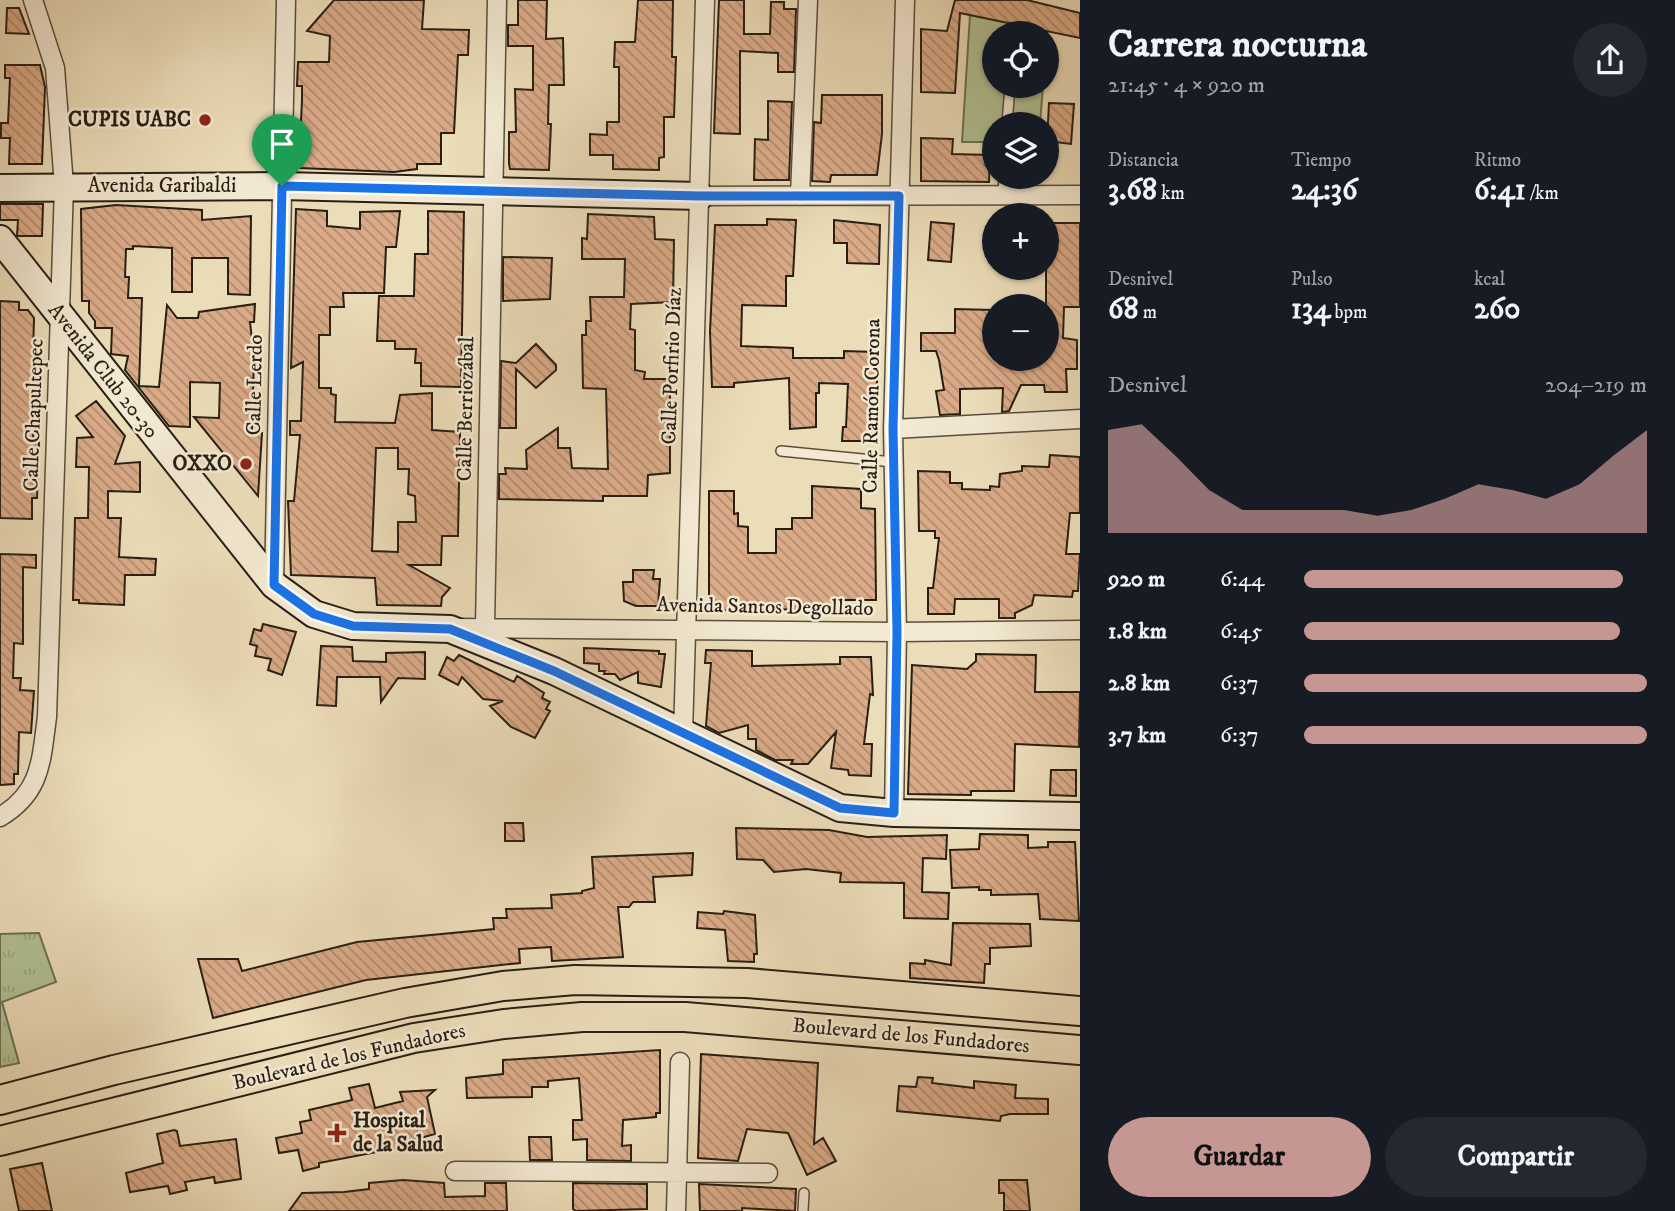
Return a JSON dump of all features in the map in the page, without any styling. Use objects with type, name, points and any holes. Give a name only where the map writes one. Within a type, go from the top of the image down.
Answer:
[{"type":"main road","name":"Avenida Garibaldi","points":[[0,188],[282,186],[700,196]]},
{"type":"main road","name":"Avenida Club 20-30","points":[[0,239],[274,585],[314,614],[353,626],[450,629]]},
{"type":"main road","points":[[450,629],[554,671],[840,808],[894,813],[1080,816]]},
{"type":"main road","name":"Boulevard de los Fundadores","points":[[0,1100],[405,1003],[503,986],[575,980],[687,980],[1080,1011]]},
{"type":"main road","points":[[685,1017],[687,980]]},
{"type":"main road","name":"Boulevard de los Fundadores","points":[[0,1141],[414,1038],[503,1024],[582,1017],[685,1017],[1080,1050]]},
{"type":"street","name":"Calle Chapultepec","points":[[0,817],[16,808],[39,776],[47,717],[64,186],[55,68],[33,0]]},
{"type":"street","name":"Calle Lerdo","points":[[274,585],[286,0]]},
{"type":"street","name":"Calle Berriozábal","points":[[485,626],[497,0]]},
{"type":"street","name":"Calle Porfirio Díaz","points":[[683,734],[705,0]]},
{"type":"street","points":[[800,196],[808,0]]},
{"type":"street","name":"Calle Ramón Corona","points":[[894,813],[897,632],[893,429],[905,0]]},
{"type":"street","name":"Avenida Garibaldi","points":[[700,196],[1080,195]]},
{"type":"street","points":[[893,429],[1080,419]]},
{"type":"street","name":"Avenida Santos Degollado","points":[[450,629],[485,626],[897,632],[1080,630]]},
{"type":"street","points":[[676,1211],[680,1062]]},
{"type":"street","points":[[455,1171],[768,1173]]},
{"type":"lane","points":[[1003,189],[1003,196]]},
{"type":"lane","points":[[781,451],[893,461]]},
{"type":"lane","points":[[803,1211],[804,1194]]},
{"type":"green space","points":[[970,15],[999,21],[982,21],[982,98],[1042,98],[1041,112],[982,112],[982,142],[962,142]]},
{"type":"green space","points":[[39,933],[56,982],[2,1002],[19,1063],[0,1067],[0,934]]},
{"type":"building","points":[[334,0],[424,0],[422,29],[469,30],[468,55],[458,55],[454,133],[441,133],[441,164],[417,164],[417,169],[394,172],[300,168],[300,160],[295,160],[297,121],[301,121],[302,100],[302,86],[297,86],[298,62],[329,62],[330,36],[307,31]]},
{"type":"building","points":[[518,0],[547,0],[546,39],[563,38],[564,85],[549,85],[549,170],[510,169],[509,164],[509,132],[516,132],[515,89],[533,90],[533,46],[508,46],[508,25],[518,25]]},
{"type":"building","points":[[638,0],[673,0],[672,57],[676,57],[674,117],[664,117],[664,157],[659,158],[659,170],[613,169],[613,155],[590,155],[590,134],[607,135],[607,122],[619,122],[619,67],[614,67],[615,42],[635,42]]},
{"type":"building","points":[[719,0],[744,0],[744,34],[770,34],[771,2],[784,2],[784,9],[796,9],[794,72],[778,72],[778,53],[740,51],[740,134],[714,133]]},
{"type":"building","points":[[955,0],[1027,0],[1080,13],[1080,38],[1059,34],[1059,21],[998,21],[960,13],[955,93],[921,92],[921,29],[947,31]]},
{"type":"building","points":[[7,8],[19,8],[29,34],[6,33]]},
{"type":"building","points":[[5,65],[40,65],[45,87],[42,164],[9,164],[10,138],[1,138],[1,123],[8,123],[10,78],[5,78]]},
{"type":"building","points":[[822,95],[882,95],[882,134],[877,175],[831,175],[830,182],[812,181],[814,122],[821,123]]},
{"type":"building","points":[[768,101],[792,102],[789,180],[754,180],[755,139],[768,140]]},
{"type":"building","points":[[1049,103],[1074,104],[1071,144],[1059,142],[1059,112],[1049,112]]},
{"type":"building","points":[[921,138],[953,139],[952,154],[982,155],[982,182],[921,181]]},
{"type":"building","points":[[0,204],[43,204],[42,236],[17,236],[18,220],[0,220]]},
{"type":"building","points":[[116,205],[202,210],[202,220],[251,216],[250,295],[228,294],[228,258],[192,258],[192,292],[172,292],[172,248],[133,246],[133,249],[126,249],[125,277],[129,277],[128,298],[142,298],[139,386],[159,387],[167,305],[177,318],[198,318],[199,312],[255,304],[254,322],[250,322],[254,357],[252,432],[262,433],[258,496],[194,417],[219,418],[220,383],[190,382],[190,427],[169,426],[125,370],[128,356],[111,354],[112,328],[95,328],[95,321],[89,313],[89,301],[82,301],[81,209]]},
{"type":"building","points":[[296,209],[327,211],[327,226],[360,229],[360,212],[400,211],[396,247],[386,247],[384,293],[343,293],[344,307],[330,307],[330,335],[319,335],[319,388],[331,388],[331,394],[336,395],[335,422],[395,423],[400,395],[432,393],[432,430],[460,432],[458,536],[442,536],[441,565],[409,565],[450,588],[442,597],[441,606],[377,605],[375,578],[291,575],[288,501],[294,501],[300,435],[290,435],[290,421],[301,421],[303,362],[291,368]],"holes":[[[376,448],[398,448],[398,469],[409,469],[408,494],[415,496],[416,522],[398,522],[398,552],[372,551]]]},
{"type":"building","points":[[428,211],[464,212],[461,387],[421,386],[421,363],[415,363],[416,349],[395,349],[395,341],[377,341],[379,296],[414,296],[415,254],[428,254]]},
{"type":"building","points":[[588,214],[654,217],[655,239],[674,240],[673,302],[631,304],[630,329],[635,330],[635,370],[645,372],[644,379],[670,379],[670,473],[648,475],[647,496],[603,496],[603,501],[499,499],[499,474],[506,474],[505,468],[527,469],[526,450],[558,428],[558,448],[570,448],[572,468],[608,469],[606,389],[583,388],[582,335],[586,335],[586,321],[591,321],[590,297],[624,297],[625,259],[582,259],[582,238],[587,239]]},
{"type":"building","points":[[767,219],[796,220],[793,276],[786,276],[786,306],[742,305],[741,346],[793,348],[793,358],[844,358],[844,351],[877,352],[877,397],[873,397],[871,441],[842,441],[843,427],[846,427],[848,384],[819,383],[819,393],[816,393],[816,427],[790,429],[789,378],[734,383],[734,387],[712,387],[710,332],[715,225],[767,225]]},
{"type":"building","points":[[834,220],[880,225],[879,264],[847,263],[847,243],[834,243]]},
{"type":"building","points":[[931,222],[954,224],[951,262],[928,260]]},
{"type":"building","points":[[1059,223],[1080,223],[1080,307],[1064,307],[1063,338],[1077,340],[1077,369],[1066,369],[1067,392],[1045,392],[1044,385],[1021,385],[1009,411],[1002,412],[1003,388],[960,389],[960,414],[940,415],[936,391],[944,390],[939,360],[936,351],[921,351],[921,333],[955,333],[955,309],[982,310],[982,371],[1059,371],[1059,294],[1046,294],[1046,280],[1059,280]]},
{"type":"building","points":[[503,257],[552,258],[550,299],[503,301]]},
{"type":"building","points":[[0,301],[19,302],[19,310],[28,310],[34,318],[32,392],[40,401],[40,414],[34,414],[33,440],[39,441],[37,498],[32,498],[32,519],[0,518]]},
{"type":"building","points":[[536,344],[556,365],[556,370],[536,388],[516,369],[516,428],[500,428],[501,361],[516,363]]},
{"type":"building","points":[[96,401],[125,436],[115,464],[140,462],[140,492],[108,491],[108,518],[121,518],[119,557],[156,559],[155,575],[125,575],[124,605],[79,603],[79,600],[73,600],[75,518],[88,518],[89,467],[76,467],[77,438],[93,437],[76,416]]},
{"type":"building","points":[[1050,455],[1080,457],[1080,513],[1070,513],[1066,554],[1080,554],[1078,591],[1073,591],[1072,597],[1034,595],[1032,605],[1015,613],[1015,618],[999,618],[999,599],[955,599],[954,614],[928,614],[928,588],[933,588],[939,538],[935,538],[935,531],[919,531],[918,471],[950,472],[950,483],[962,483],[962,489],[990,490],[990,486],[999,487],[1000,474],[1022,471],[1022,466],[1049,467]]},
{"type":"building","points":[[812,486],[861,489],[861,508],[875,509],[876,600],[836,600],[836,614],[817,614],[817,610],[709,611],[709,491],[734,491],[734,514],[738,513],[738,526],[748,527],[748,553],[776,553],[776,529],[792,529],[792,518],[812,518]]},
{"type":"building","points":[[0,554],[36,555],[36,568],[23,567],[23,644],[14,643],[13,678],[21,678],[20,690],[34,691],[31,733],[19,732],[18,774],[14,774],[14,784],[0,785]]},
{"type":"building","points":[[633,570],[654,570],[653,579],[660,579],[658,606],[636,606],[624,601],[623,582],[633,582]]},
{"type":"building","points":[[263,624],[296,632],[282,675],[268,670],[271,659],[255,656],[257,646],[250,644],[254,629],[261,631]]},
{"type":"building","points":[[321,646],[352,647],[353,661],[386,662],[386,653],[425,652],[425,679],[398,678],[381,702],[380,677],[337,677],[336,706],[317,705]]},
{"type":"building","points":[[584,648],[659,651],[659,654],[665,654],[661,687],[638,683],[638,672],[620,680],[615,674],[604,674],[605,671],[599,671],[599,664],[584,663]]},
{"type":"building","points":[[706,650],[752,651],[752,666],[840,664],[840,657],[871,657],[873,695],[870,694],[864,744],[872,744],[871,776],[849,775],[848,770],[831,768],[836,732],[808,764],[791,764],[793,760],[775,760],[756,750],[756,739],[748,739],[748,725],[719,733],[706,726],[711,663],[705,663]]},
{"type":"building","points":[[976,654],[1036,655],[1035,692],[1080,692],[1079,747],[1015,744],[1014,791],[971,791],[971,795],[908,794],[912,665],[967,669],[976,661]]},
{"type":"building","points":[[459,655],[514,682],[517,676],[544,693],[542,698],[550,702],[546,709],[550,711],[535,738],[511,727],[490,706],[503,701],[483,699],[462,677],[458,685],[439,675],[447,657],[454,661]]},
{"type":"building","points":[[1051,770],[1076,770],[1076,796],[1050,795]]},
{"type":"building","points":[[505,823],[523,823],[524,841],[505,841]]},
{"type":"building","points":[[736,828],[829,830],[867,837],[947,835],[946,859],[923,858],[922,892],[949,893],[948,919],[904,918],[904,883],[840,882],[841,873],[806,869],[774,872],[763,860],[737,859]]},
{"type":"building","points":[[980,834],[1028,835],[1028,848],[1048,847],[1048,842],[1075,842],[1079,921],[1040,919],[1038,894],[991,895],[991,890],[979,890],[979,887],[952,888],[950,850],[979,849]]},
{"type":"building","points":[[693,853],[692,875],[653,877],[655,902],[633,902],[629,907],[618,907],[623,957],[552,961],[551,947],[519,949],[520,963],[366,980],[213,1018],[198,959],[238,959],[242,971],[357,942],[494,929],[493,918],[507,918],[506,909],[552,908],[551,895],[582,893],[594,888],[592,857]]},
{"type":"building","points":[[724,911],[755,915],[757,954],[754,954],[754,962],[728,961],[725,930],[697,928],[698,912],[723,914]]},
{"type":"building","points":[[953,923],[1030,924],[1031,946],[990,948],[990,964],[985,964],[984,983],[910,978],[910,963],[925,964],[925,960],[951,965]]},
{"type":"building","points":[[660,1050],[660,1113],[656,1113],[656,1117],[623,1120],[622,1146],[631,1145],[631,1161],[587,1160],[587,1139],[573,1140],[573,1120],[582,1120],[579,1078],[548,1081],[548,1087],[532,1087],[532,1097],[467,1098],[466,1078],[503,1074],[503,1060]]},
{"type":"building","points":[[701,1054],[818,1063],[814,1144],[823,1138],[836,1161],[807,1175],[788,1133],[747,1129],[738,1161],[698,1158]]},
{"type":"building","points":[[918,1077],[933,1078],[932,1083],[974,1088],[974,1081],[1016,1085],[1015,1098],[1048,1099],[1048,1114],[1010,1114],[1001,1116],[1000,1121],[897,1111],[899,1086],[916,1087]]},
{"type":"building","points":[[369,1084],[375,1108],[403,1101],[400,1092],[435,1090],[427,1097],[435,1134],[402,1143],[403,1147],[319,1163],[319,1167],[303,1171],[298,1150],[279,1153],[276,1138],[302,1133],[300,1122],[311,1120],[309,1110],[352,1100],[349,1088]]},
{"type":"building","points":[[177,1131],[180,1146],[236,1139],[241,1179],[215,1183],[214,1177],[185,1182],[187,1190],[170,1194],[168,1186],[130,1192],[126,1173],[163,1163],[157,1134]]},
{"type":"building","points":[[529,1137],[551,1137],[552,1160],[530,1160]]},
{"type":"building","points":[[42,1163],[52,1211],[19,1211],[10,1169]]},
{"type":"building","points":[[403,1180],[444,1183],[445,1197],[485,1196],[485,1183],[506,1183],[507,1211],[289,1211],[302,1193],[369,1189],[369,1183]]},
{"type":"building","points":[[999,1180],[1027,1180],[1030,1211],[1004,1211],[1004,1193],[999,1193]]},
{"type":"building","points":[[573,1183],[647,1184],[647,1209],[576,1211],[573,1209]]},
{"type":"building","points":[[699,1184],[796,1189],[795,1211],[742,1208],[742,1211],[700,1211]]},
{"type":"place","name":"CUPIS UABC","points":[[205,120]]},
{"type":"place","name":"OXXO","points":[[246,464]]},
{"type":"place","name":"Hospital de la Salud","points":[[337,1133]]},
{"type":"route","points":[[282,186],[700,196],[899,196],[893,429],[897,632],[894,813],[840,808],[554,671],[450,629],[353,626],[314,614],[274,585],[282,186]]}]
